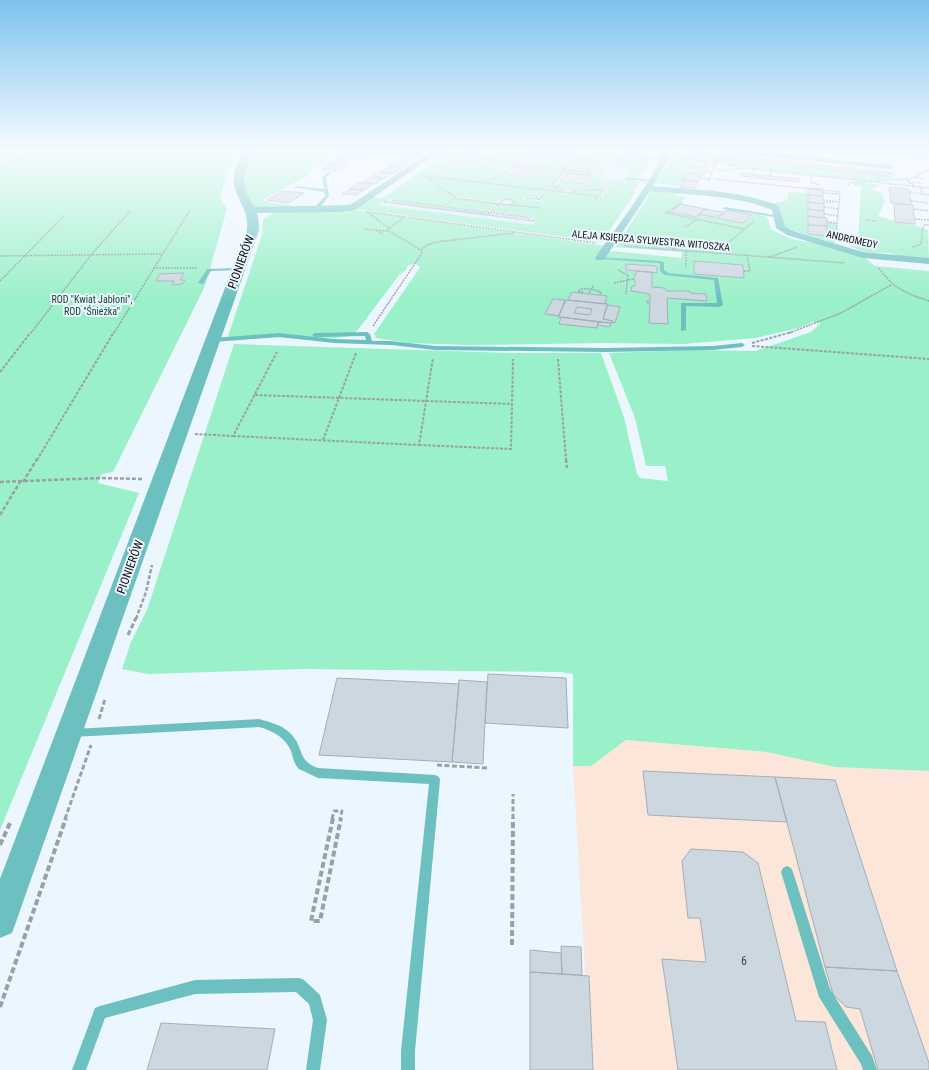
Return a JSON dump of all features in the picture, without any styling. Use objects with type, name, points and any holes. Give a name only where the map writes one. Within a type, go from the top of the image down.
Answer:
[{"type":"street","points":[[248,201],[253,210],[339,209],[354,207],[363,201]]},
{"type":"street","points":[[600,258],[639,201]]},
{"type":"street","name":"ANDROMEDY","points":[[755,201],[776,208],[781,228],[790,233],[863,254],[929,261]]},
{"type":"street","name":"PIONIERÓW","points":[[0,922],[253,230],[253,210]]},
{"type":"lane","points":[[315,210],[323,201]]},
{"type":"lane","points":[[725,208],[774,216]]},
{"type":"lane","points":[[600,258],[659,262],[662,263],[662,271],[664,272],[716,280],[720,305],[683,304],[683,330]]},
{"type":"lane","points":[[201,283],[209,270],[239,269]]},
{"type":"lane","points":[[213,340],[279,335],[367,334],[369,341]]},
{"type":"lane","points":[[279,335],[334,341],[369,341],[435,348],[676,349],[713,348],[742,345]]},
{"type":"lane","points":[[69,734],[259,723],[275,727],[284,733],[293,744],[298,761],[305,769],[318,773],[435,780],[408,1052],[408,1070]]},
{"type":"lane","points":[[787,872],[824,992],[867,1061],[870,1070]]},
{"type":"lane","points":[[79,1070],[100,1013],[195,986],[299,985],[315,1000],[320,1020],[313,1070]]},
{"type":"path","points":[[399,201],[532,218],[530,220]]},
{"type":"path","points":[[443,207],[450,201]]},
{"type":"path","points":[[480,201],[541,208]]},
{"type":"path","points":[[488,215],[502,201]]},
{"type":"path","points":[[511,205],[514,201]]},
{"type":"path","points":[[823,201],[839,202],[836,240]]},
{"type":"path","points":[[911,201],[929,203]]},
{"type":"path","points":[[384,202],[535,221]]},
{"type":"path","points":[[684,202],[666,213],[744,229]]},
{"type":"path","points":[[824,207],[838,209]]},
{"type":"path","points":[[914,209],[929,211]]},
{"type":"path","points":[[0,515],[22,482],[190,210]]},
{"type":"path","points":[[0,372],[91,255],[130,211]]},
{"type":"path","name":"ALEJA KSIĘDZA SYLWESTRA WITOSZKA","points":[[389,228],[366,211],[610,245],[846,263]]},
{"type":"path","points":[[727,244],[761,214]]},
{"type":"path","points":[[824,214],[838,216]]},
{"type":"path","points":[[0,281],[64,216]]},
{"type":"path","points":[[387,230],[405,217]]},
{"type":"path","points":[[685,227],[696,219]]},
{"type":"path","points":[[915,219],[929,220],[928,225],[923,227],[921,244]]},
{"type":"path","points":[[866,220],[878,221]]},
{"type":"path","points":[[827,222],[837,223]]},
{"type":"path","points":[[364,229],[387,230],[421,250]]},
{"type":"path","points":[[366,231],[375,230],[383,234]]},
{"type":"path","points":[[832,231],[836,232]]},
{"type":"path","points":[[421,250],[427,245],[436,242],[515,233]]},
{"type":"path","points":[[627,236],[687,251],[684,275]]},
{"type":"path","points":[[917,246],[921,244]]},
{"type":"path","points":[[907,249],[921,244]]},
{"type":"path","points":[[769,257],[798,247]]},
{"type":"path","points":[[367,334],[420,259],[422,253],[421,250]]},
{"type":"path","points":[[0,256],[162,254]]},
{"type":"path","points":[[744,271],[750,271],[747,256]]},
{"type":"path","points":[[884,266],[877,266],[891,285],[897,289],[929,301]]},
{"type":"path","points":[[153,268],[194,268],[209,270]]},
{"type":"path","points":[[614,283],[633,279]]},
{"type":"path","points":[[626,294],[628,280]]},
{"type":"path","points":[[742,345],[794,332],[815,325],[856,307],[891,285]]},
{"type":"path","points":[[589,293],[593,286]]},
{"type":"path","points":[[582,292],[578,292],[581,289],[591,289],[601,292],[600,295]]},
{"type":"path","points":[[323,440],[359,341]]},
{"type":"path","points":[[742,345],[929,359]]},
{"type":"path","points":[[419,445],[435,348]]},
{"type":"path","points":[[194,434],[511,449],[514,349]]},
{"type":"path","points":[[557,349],[567,468]]},
{"type":"path","points":[[233,436],[277,352]]},
{"type":"path","points":[[255,396],[512,404]]},
{"type":"path","points":[[0,482],[100,478],[163,478]]},
{"type":"path","points":[[436,765],[487,768]]},
{"type":"path","points":[[512,946],[513,794]]},
{"type":"path","points":[[334,811],[342,811],[320,921],[311,921],[334,811]]},
{"type":"shaded area","points":[[381,201],[626,201],[596,237],[373,207]]},
{"type":"shaded area","points":[[626,740],[767,752],[835,767],[929,771],[929,1070],[591,1070],[573,766],[591,766]]},
{"type":"green space","name":"ROD \"Kwiat Jabłoni\", ROD \"Śnieżka\"","points":[[0,201],[221,201],[227,209],[205,286],[113,472],[102,474],[98,483],[139,493],[0,830]]},
{"type":"green space","points":[[248,201],[265,201],[289,205],[291,207],[348,209],[606,246],[602,251],[681,258],[682,252],[616,247],[645,201],[683,201],[671,212],[699,214],[743,223],[754,214],[767,217],[771,229],[786,236],[863,256],[875,266],[929,271],[929,771],[835,767],[767,752],[626,740],[591,766],[573,766],[573,674],[561,672],[304,669],[148,674],[122,669],[131,642],[147,610],[234,344],[511,353],[601,353],[624,417],[637,474],[640,478],[668,481],[665,466],[646,466],[635,418],[609,353],[693,350],[755,351],[811,332],[821,323],[813,322],[799,328],[756,338],[683,344],[603,343],[468,345],[409,343],[376,338],[374,334],[420,267],[416,264],[408,265],[406,270],[399,275],[357,331],[349,336],[337,338],[248,337],[227,339],[262,235],[263,219],[274,213],[280,212],[253,210]],"holes":[[[694,262],[743,265],[744,278],[694,274]]]},
{"type":"green space","points":[[366,201],[388,201],[382,202],[378,205],[533,225],[536,221],[532,220],[534,217],[493,212],[501,204],[542,209],[512,205],[516,201],[629,201],[602,242],[356,209]]},
{"type":"green space","points":[[392,201],[488,213],[487,215],[390,203]]},
{"type":"green space","points":[[401,201],[448,201],[442,206]]},
{"type":"green space","points":[[451,201],[497,203],[489,211],[445,206]]},
{"type":"green space","points":[[783,201],[808,201],[808,234],[827,222],[837,223],[836,240],[834,243],[784,228],[771,204]]},
{"type":"green space","points":[[860,201],[885,201],[878,216],[928,230],[929,260],[907,258],[890,253],[864,252],[851,245],[863,246],[863,243],[858,242]]},
{"type":"building","points":[[274,201],[291,201],[288,203]]},
{"type":"building","points":[[824,201],[824,204],[808,202]]},
{"type":"building","points":[[891,201],[910,201],[911,205],[891,203]]},
{"type":"building","points":[[808,202],[824,204],[824,211],[808,209]]},
{"type":"building","points":[[894,203],[913,205],[915,224],[895,222]]},
{"type":"building","points":[[681,204],[706,209],[696,217],[671,212]]},
{"type":"building","points":[[706,209],[724,212],[717,218],[699,214]]},
{"type":"building","points":[[808,209],[824,211],[824,218],[808,216]]},
{"type":"building","points":[[727,210],[752,215],[743,223],[717,218]]},
{"type":"building","points":[[808,216],[827,218],[827,226],[808,225]]},
{"type":"building","points":[[808,225],[827,226],[827,236],[808,234]]},
{"type":"building","points":[[694,261],[743,265],[744,278],[694,274]]},
{"type":"building","points":[[626,264],[656,266],[657,273],[626,270]]},
{"type":"building","points":[[636,271],[652,272],[652,287],[664,288],[667,291],[690,291],[690,293],[706,294],[707,301],[667,298],[668,324],[649,323],[650,303],[647,303],[647,301],[650,301],[650,294],[631,291],[632,286],[635,286],[635,280],[633,279]]},
{"type":"building","points":[[184,273],[180,280],[185,280],[182,284],[172,285],[174,281],[156,281],[160,274]]},
{"type":"building","points":[[572,292],[607,296],[605,304],[568,300]]},
{"type":"building","points":[[553,299],[565,300],[559,316],[545,314]]},
{"type":"building","points":[[566,300],[608,304],[603,319],[613,321],[612,323],[558,317]]},
{"type":"building","points":[[607,305],[620,307],[615,323],[612,322],[613,321],[603,319]]},
{"type":"building","points":[[577,307],[592,309],[590,315],[574,313]]},
{"type":"building","points":[[561,317],[598,322],[597,328],[559,324]]},
{"type":"building","points":[[598,322],[611,323],[610,327],[598,325]]},
{"type":"building","points":[[488,674],[566,678],[568,728],[485,723]]},
{"type":"building","points":[[337,678],[459,684],[452,762],[319,755]]},
{"type":"building","points":[[459,680],[487,682],[483,764],[452,762]]},
{"type":"building","points":[[643,771],[775,777],[787,822],[648,815]]},
{"type":"building","points":[[775,777],[835,780],[897,971],[825,967]]},
{"type":"building","points":[[691,849],[743,852],[758,863],[796,1021],[825,1022],[837,1070],[678,1070],[662,959],[706,962],[700,918],[688,918],[682,861]]},
{"type":"building","points":[[561,946],[581,947],[582,975],[562,974]]},
{"type":"building","points":[[530,950],[561,953],[562,974],[530,972]]},
{"type":"building","points":[[825,967],[897,971],[929,1063],[929,1070],[878,1070],[860,1009],[846,1007],[833,994]]},
{"type":"building","points":[[530,972],[589,976],[593,1070],[530,1070]]},
{"type":"building","points":[[161,1023],[275,1029],[267,1070],[147,1070]]}]
